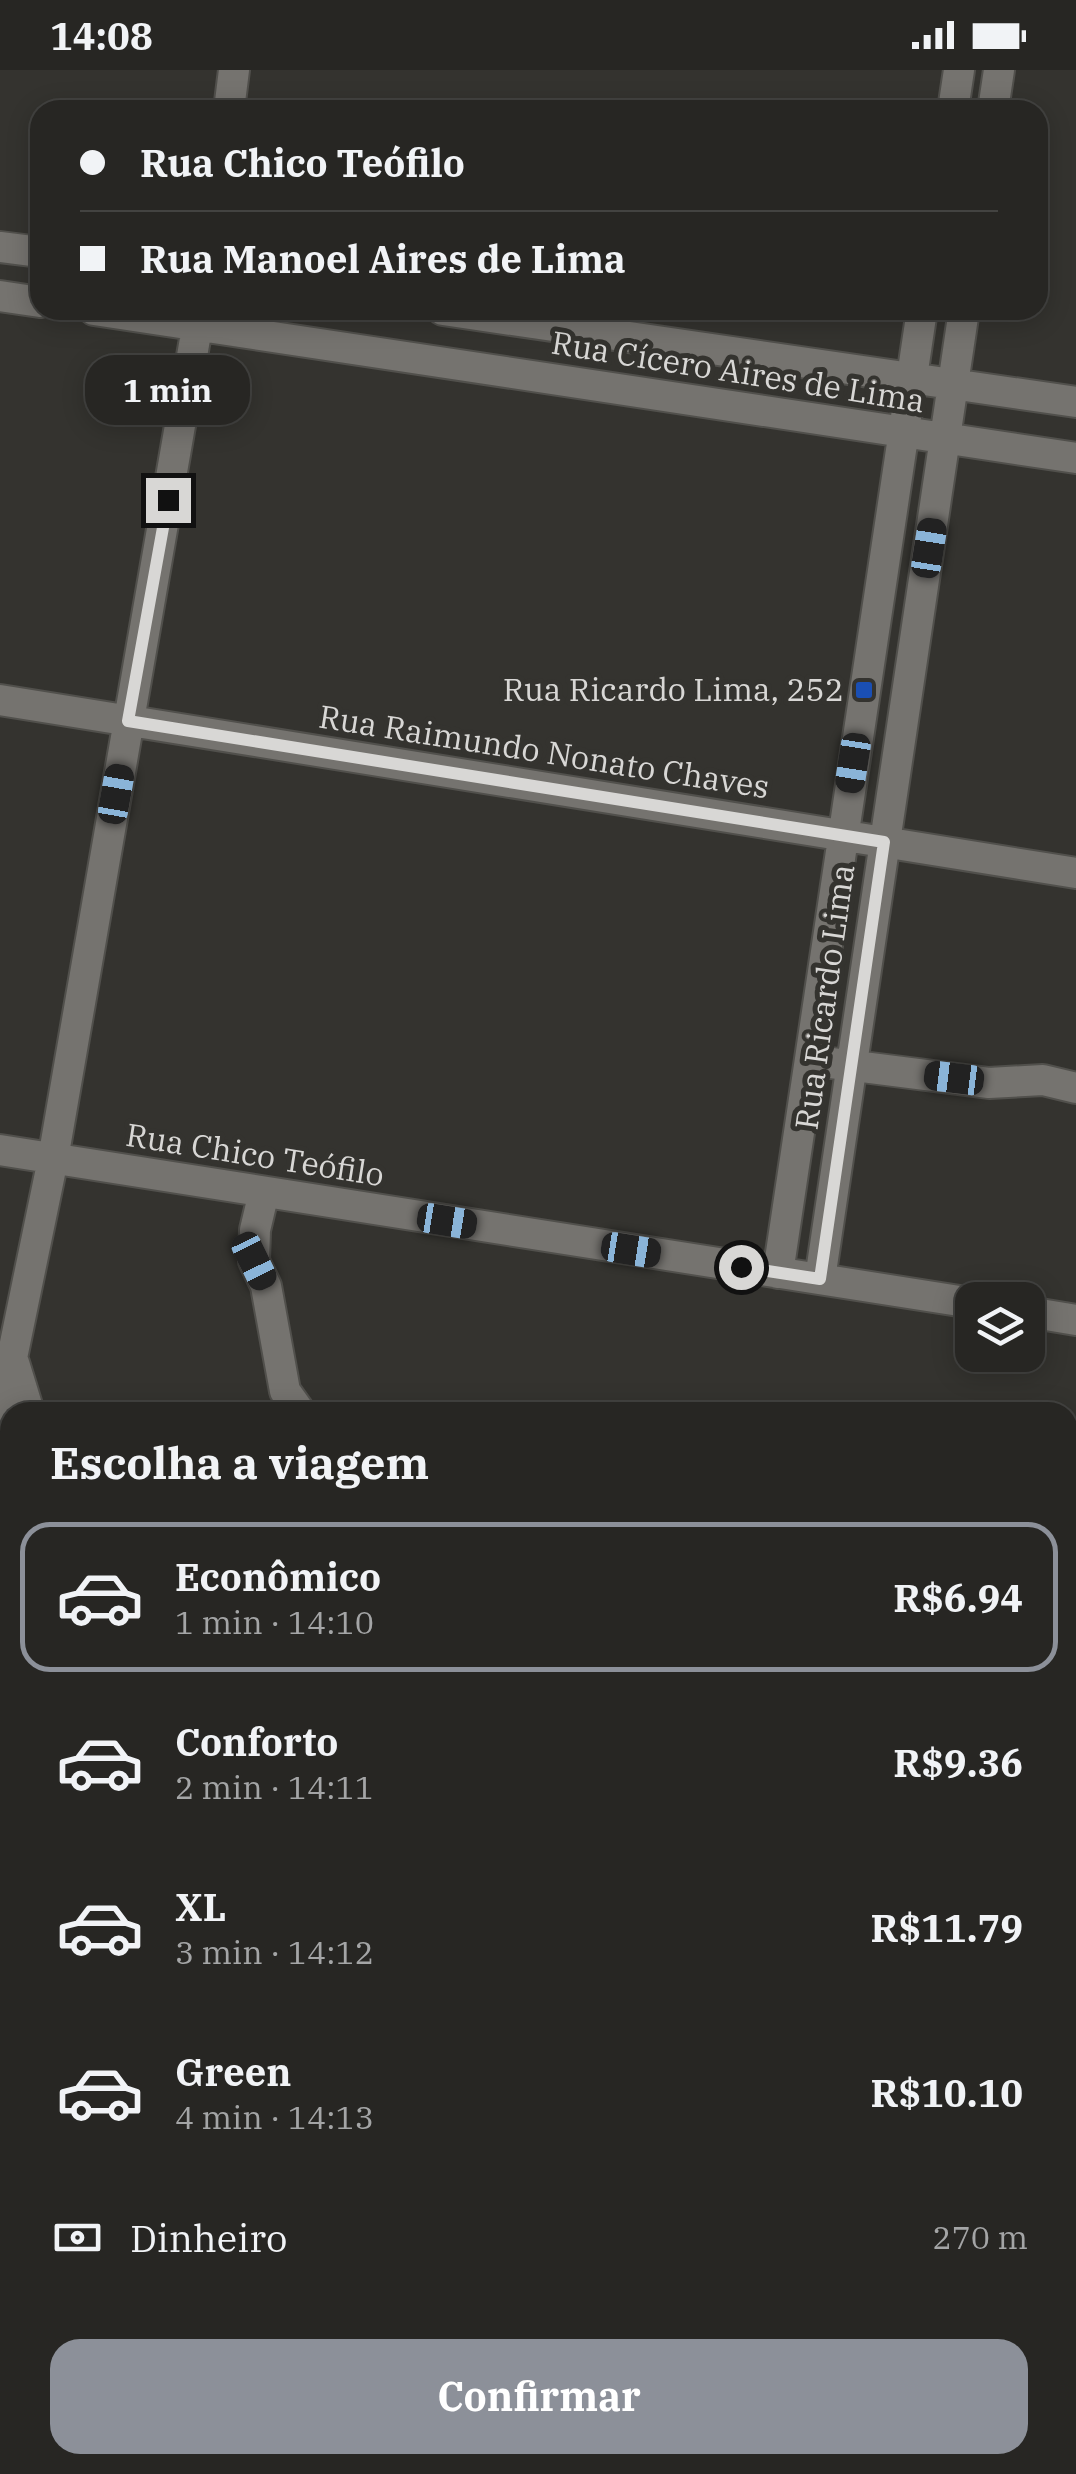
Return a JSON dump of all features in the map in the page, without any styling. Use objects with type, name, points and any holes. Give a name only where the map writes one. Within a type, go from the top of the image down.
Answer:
[{"type":"street","points":[[230,100],[234,70]]},
{"type":"street","points":[[954,100],[959,70]]},
{"type":"street","points":[[994,100],[999,70]]},
{"type":"street","points":[[0,246],[30,250]]},
{"type":"street","points":[[0,296],[30,300]]},
{"type":"street","points":[[3,1402],[53,1159],[199,320]]},
{"type":"street","name":"Rua Cícero Aires de Lima","points":[[211,320],[1076,458]]},
{"type":"street","name":"Rua Cícero Aires de Lima","points":[[513,320],[1076,402]]},
{"type":"street","name":"Rua Ricardo Lima","points":[[778,1273],[921,320]]},
{"type":"street","name":"Rua Ricardo Lima","points":[[820,1279],[963,320]]},
{"type":"street","name":"Rua Raimundo Nonato Chaves","points":[[0,700],[1076,873]]},
{"type":"street","points":[[808,1060],[989,1083],[1043,1080],[1076,1088]]},
{"type":"street","name":"Rua Chico Teófilo","points":[[0,1150],[955,1300]]},
{"type":"street","points":[[264,1192],[255,1230],[254,1261],[266,1286],[286,1391],[293,1402]]},
{"type":"street","points":[[1045,1315],[1076,1320]]},
{"type":"street","points":[[12,1356],[26,1402]]},
{"type":"place","name":"Rua Ricardo Lima, 252","points":[[864,690]]},
{"type":"route","points":[[168,500],[128,721],[884,842],[820,1279],[741,1267]]}]
